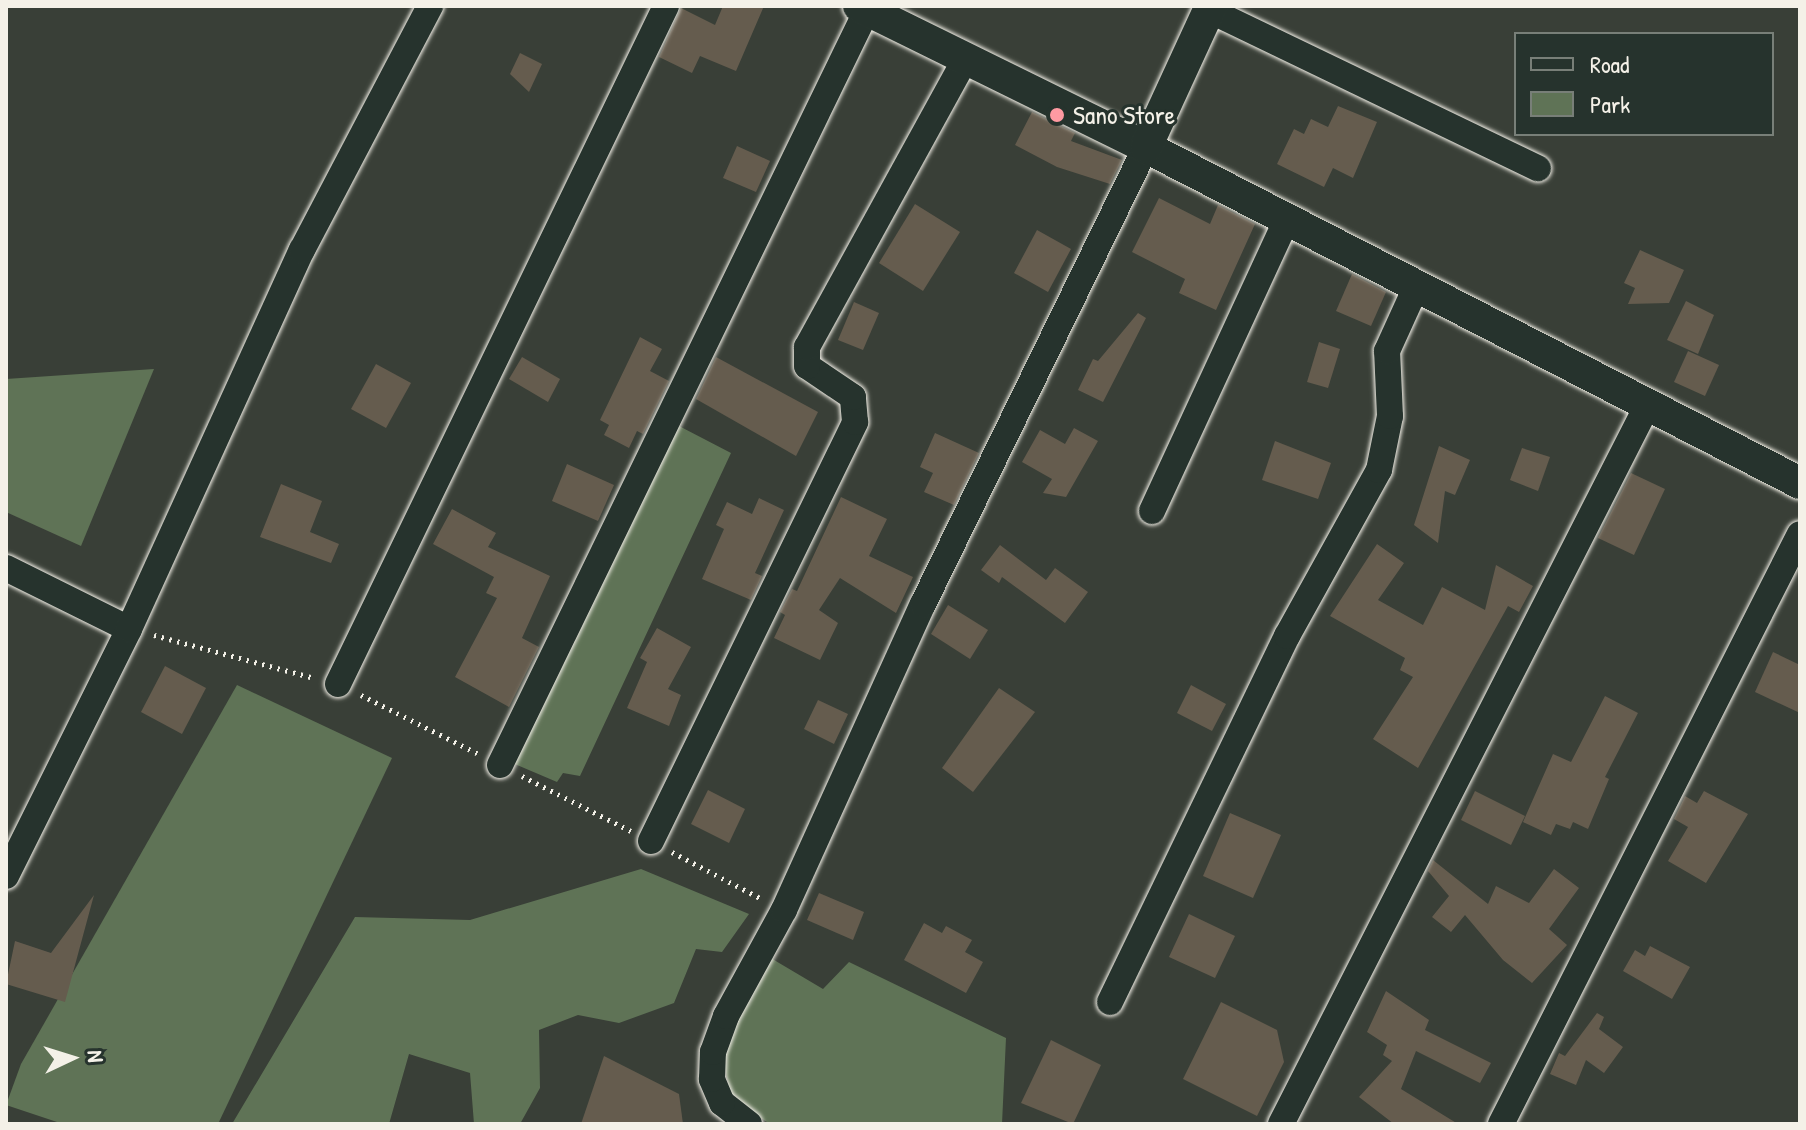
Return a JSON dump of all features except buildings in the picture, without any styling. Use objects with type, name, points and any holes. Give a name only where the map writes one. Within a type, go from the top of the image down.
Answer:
[{"type":"street","points":[[6,876],[129,629],[302,250],[430,6]]},
{"type":"street","points":[[338,684],[666,6]]},
{"type":"street","points":[[500,765],[863,8],[1146,147],[1800,483]]},
{"type":"street","points":[[749,1124],[722,1103],[712,1079],[713,1052],[726,1016],[784,910],[923,604],[1146,147],[1210,8],[1538,168]]},
{"type":"street","points":[[651,841],[855,422],[853,397],[807,366],[807,347],[965,60]]},
{"type":"street","points":[[1152,511],[1287,219]]},
{"type":"street","points":[[1110,1002],[1287,636],[1379,470],[1389,426],[1387,351],[1417,285]]},
{"type":"street","points":[[1281,1124],[1648,404]]},
{"type":"street","points":[[1501,1124],[1800,534]]},
{"type":"street","points":[[6,568],[129,629]]},
{"type":"path","points":[[129,629],[338,684],[784,910]]},
{"type":"green space","points":[[154,369],[81,546],[6,512],[6,379]]},
{"type":"green space","points":[[679,426],[731,453],[580,776],[563,773],[557,782],[510,762]]},
{"type":"green space","points":[[237,685],[392,758],[218,1124],[63,1124],[6,1105],[21,1064]]},
{"type":"green space","points":[[641,869],[749,914],[722,952],[696,949],[674,1003],[619,1023],[578,1015],[539,1030],[540,1088],[520,1124],[474,1124],[470,1073],[409,1054],[389,1124],[232,1124],[355,917],[470,920]]},
{"type":"green space","points":[[769,957],[823,989],[849,962],[1006,1038],[1002,1124],[770,1124],[761,1118],[730,1094],[722,1051]]},
{"type":"place","name":"Sano Store","points":[[1057,115]]}]
